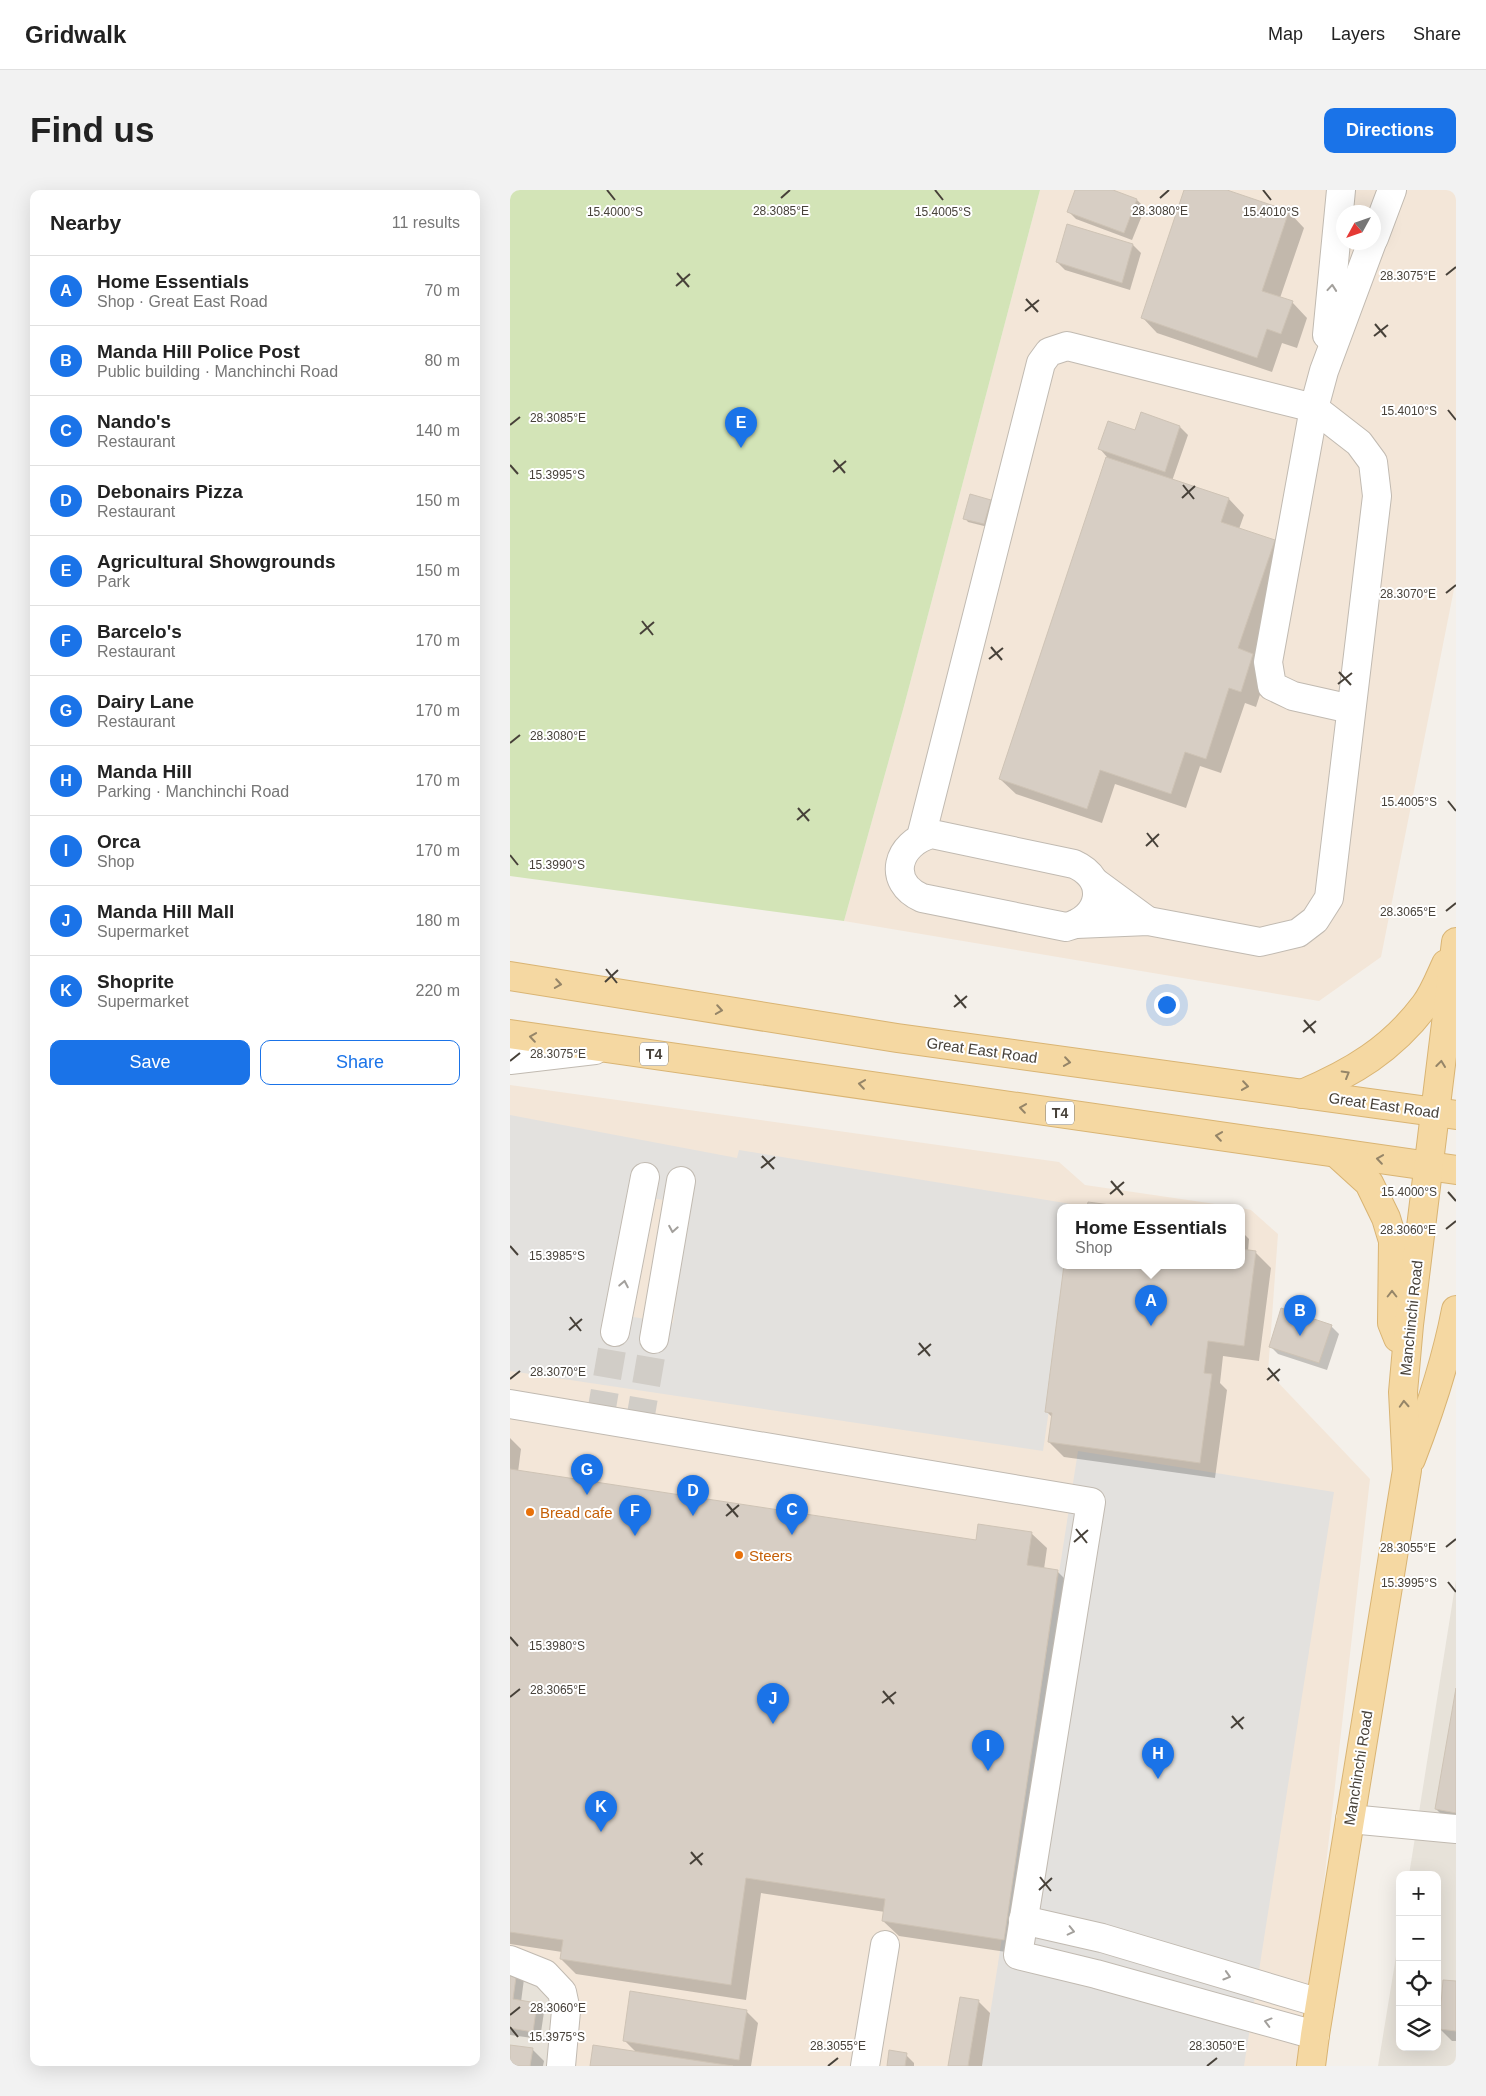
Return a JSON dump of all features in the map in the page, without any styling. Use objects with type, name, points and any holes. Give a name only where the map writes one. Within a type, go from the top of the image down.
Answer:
[{"type":"main road","points":[[1302,1094],[1337,1079],[1370,1060],[1399,1036],[1426,1003],[1456,944]]},
{"type":"main road","name":"Manchinchi Road","points":[[1407,1470],[1403,1392],[1406,1358],[1428,1166],[1445,1114],[1456,944]]},
{"type":"main road","name":"Great East Road","points":[[510,976],[897,1038],[1445,1114]]},
{"type":"main road","name":"T4","points":[[510,1034],[1456,1170]]},
{"type":"main road","points":[[1336,1153],[1369,1183],[1386,1218],[1393,1241],[1392,1323],[1406,1358]]},
{"type":"main road","name":"Manchinchi Road","points":[[1311,2066],[1407,1470],[1434,1398],[1456,1310]]},
{"type":"lane","points":[[1324,371],[1341,190]]},
{"type":"lane","points":[[1381,219],[1392,190]]},
{"type":"lane","points":[[1351,710],[1293,696],[1272,686],[1268,662],[1314,408],[1324,371],[1369,250]]},
{"type":"lane","points":[[921,837],[1041,363],[1049,352],[1067,346],[1314,408],[1359,443],[1373,462],[1376,496],[1329,898],[1315,920],[1298,933],[1260,942],[1148,920],[1076,924]]},
{"type":"lane","points":[[1095,882],[1097,900],[1093,911],[1086,919],[1066,927],[1055,926],[922,898],[914,894],[902,879],[901,861],[905,851],[912,842],[932,834],[1074,864],[1090,874],[1095,882],[1148,920]]},
{"type":"lane","points":[[510,1060],[616,1048]]},
{"type":"lane","points":[[614,1332],[645,1177]]},
{"type":"lane","points":[[654,1338],[681,1181]]},
{"type":"lane","points":[[510,1404],[1091,1502],[1018,1955],[1315,2034]]},
{"type":"lane","points":[[1350,1819],[1456,1829]]},
{"type":"lane","points":[[1023,1920],[1102,1938],[1320,2003]]},
{"type":"lane","points":[[865,2066],[884,1945]]},
{"type":"lane","points":[[510,1960],[545,1974],[562,1992],[566,2011],[561,2066]]},
{"type":"shaded area","points":[[1040,190],[1456,190],[1456,579],[1381,957],[1319,1001],[844,921],[904,706]]},
{"type":"shaded area","points":[[510,1085],[1059,1162],[1085,1185],[1215,1204],[1057,1204],[1057,1269],[1245,1269],[1245,1209],[1251,1210],[1278,1234],[1268,1372],[1370,1479],[1303,2066],[561,2066],[566,2011],[510,1960]]},
{"type":"shaded area","points":[[510,1115],[737,1158],[739,1150],[1071,1204],[1057,1204],[1057,1269],[1069,1269],[1043,1451],[510,1371]],"holes":[[[628,1194],[687,1204],[673,1323],[606,1313]]]},
{"type":"shaded area","points":[[1078,1451],[1334,1492],[1244,2066],[982,2066]]},
{"type":"shaded area","points":[[1456,1580],[1456,2066],[1378,2066],[1396,1956],[1396,2051],[1441,2051],[1441,1871],[1410,1871]]},
{"type":"shaded area","points":[[510,1960],[562,1992],[561,2066],[510,2066]]},
{"type":"green space","points":[[510,190],[1040,190],[904,706],[844,921],[510,876]]},
{"type":"building","points":[[1075,190],[1113,190],[1137,199],[1124,233],[1067,212]]},
{"type":"building","points":[[1184,190],[1227,190],[1289,211],[1262,291],[1293,301],[1281,334],[1267,329],[1257,358],[1141,318]]},
{"type":"building","points":[[1067,224],[1133,244],[1122,283],[1056,262]]},
{"type":"building","points":[[1141,412],[1180,426],[1165,472],[1098,449],[1108,421],[1135,430]]},
{"type":"building","points":[[1106,457],[1229,498],[1221,522],[1275,540],[1238,648],[1253,654],[1241,692],[1229,688],[1206,759],[1185,752],[1171,794],[1100,770],[1087,809],[999,779]]},
{"type":"building","points":[[970,494],[991,500],[984,524],[963,519]]},
{"type":"building","points":[[1245,1250],[1256,1251],[1244,1346],[1208,1341],[1204,1373],[1212,1374],[1200,1463],[1048,1442],[1052,1413],[1045,1412],[1063,1269],[1245,1269]]},
{"type":"building","points":[[1281,1308],[1332,1325],[1319,1363],[1269,1347]]},
{"type":"building","points":[[510,1469],[976,1540],[978,1524],[1032,1532],[1027,1565],[1058,1570],[1004,1940],[882,1921],[885,1899],[746,1878],[731,1985],[560,1959],[563,1940],[510,1932]]},
{"type":"building","points":[[1456,1688],[1456,1813],[1435,1809]]},
{"type":"building","points":[[510,1969],[517,1970],[513,1999],[537,2003],[533,2032],[510,2028]]},
{"type":"building","points":[[1443,1980],[1456,1981],[1456,2031],[1441,2029]]},
{"type":"building","points":[[630,1991],[747,2010],[739,2060],[623,2041]]},
{"type":"building","points":[[960,1997],[979,2000],[968,2066],[948,2066]]},
{"type":"building","points":[[510,2045],[533,2048],[530,2066],[510,2066]]},
{"type":"building","points":[[593,2045],[733,2066],[590,2066]]},
{"type":"building","points":[[889,2050],[907,2053],[905,2066],[887,2066]]},
{"type":"tunnel","points":[[600,1419],[615,1332]]},
{"type":"tunnel","points":[[639,1426],[654,1339]]},
{"type":"place","name":"Agricultural Showgrounds","points":[[741,448]]},
{"type":"place","name":"Home Essentials","points":[[1151,1326]]},
{"type":"place","name":"Manda Hill Police Post","points":[[1300,1336]]},
{"type":"place","name":"Dairy Lane","points":[[587,1495]]},
{"type":"place","name":"Bread cafe","points":[[530,1512]]},
{"type":"place","name":"Debonairs Pizza","points":[[693,1516]]},
{"type":"place","name":"Nando's","points":[[792,1535]]},
{"type":"place","name":"Barcelo's","points":[[635,1536]]},
{"type":"place","name":"Steers","points":[[739,1555]]},
{"type":"place","name":"Manda Hill Mall","points":[[773,1724]]},
{"type":"place","name":"Orca","points":[[988,1771]]},
{"type":"place","name":"Manda Hill","points":[[1158,1779]]},
{"type":"place","name":"Shoprite","points":[[601,1832]]}]
